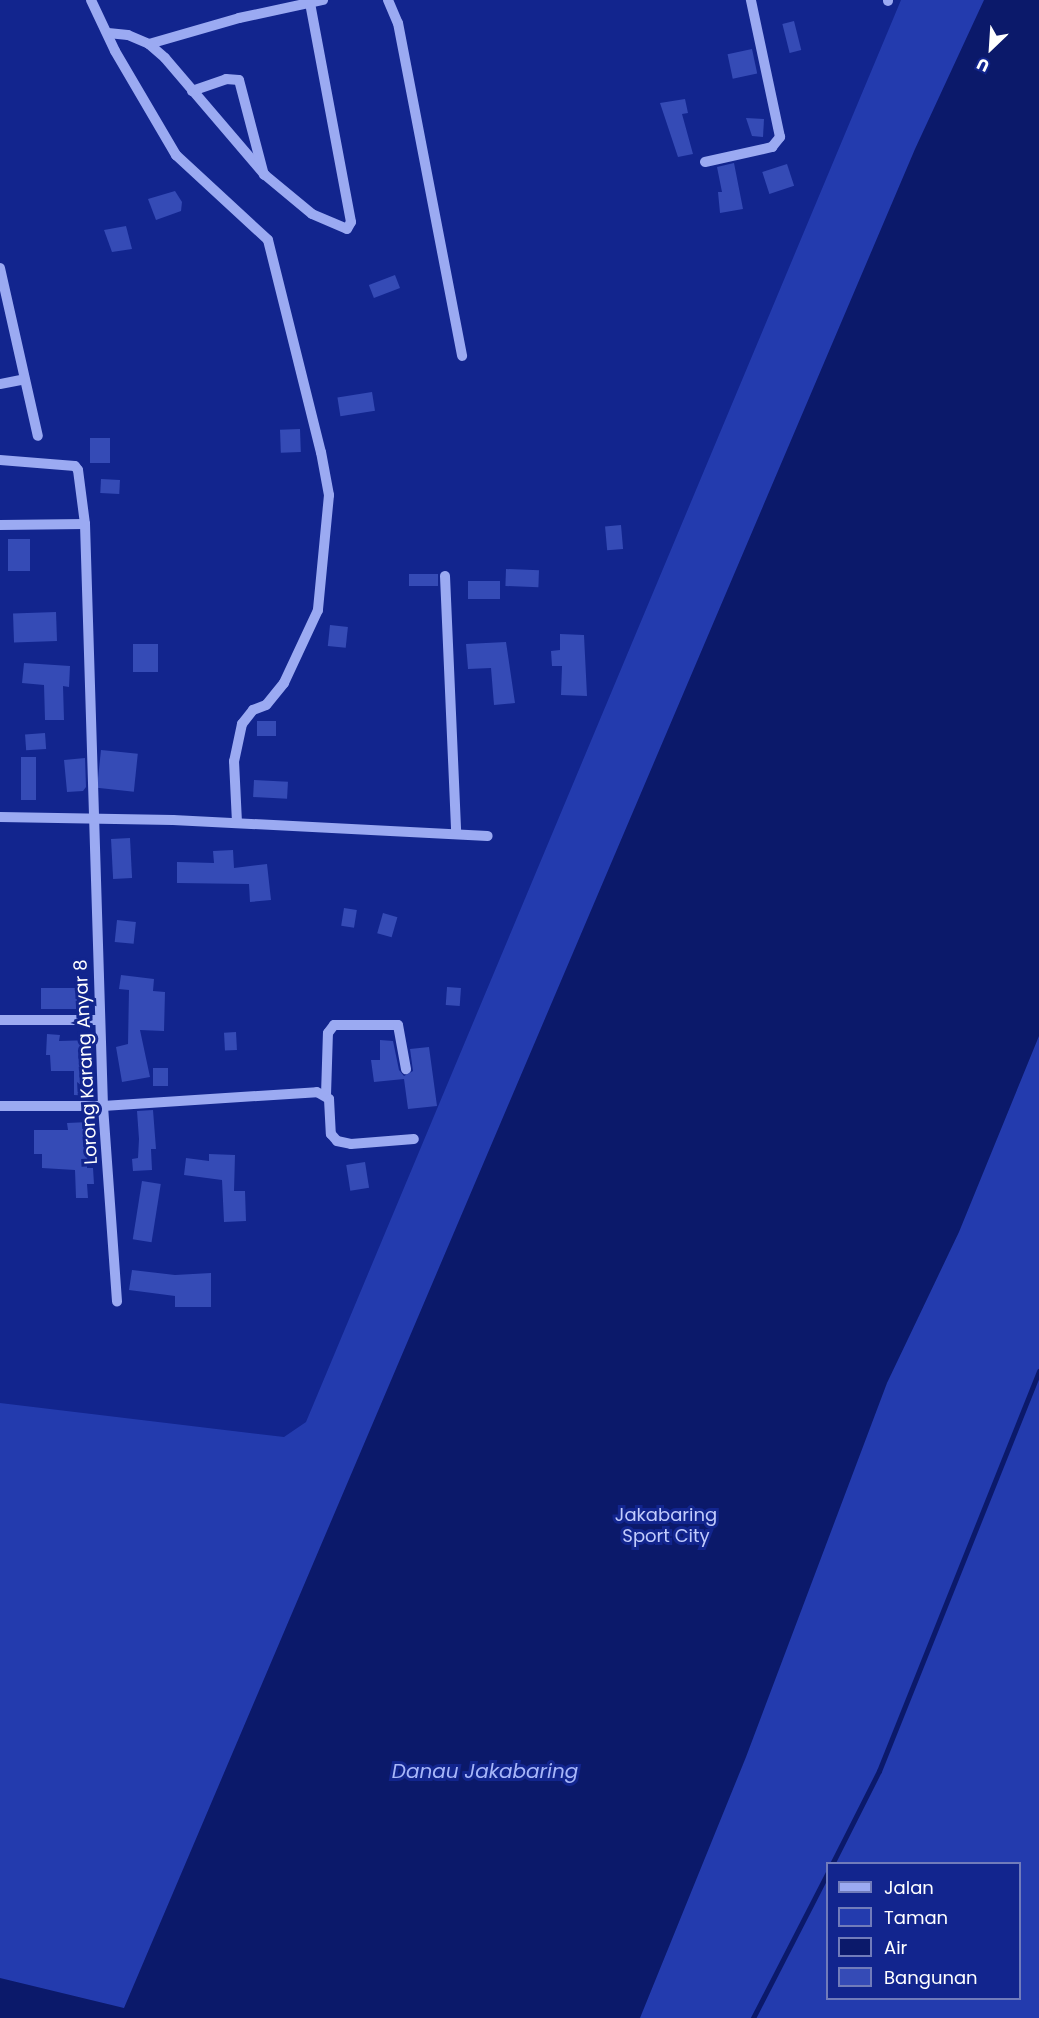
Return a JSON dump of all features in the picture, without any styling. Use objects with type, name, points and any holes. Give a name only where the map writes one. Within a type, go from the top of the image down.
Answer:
[{"type":"street","points":[[149,44],[238,18],[322,0]]},
{"type":"street","points":[[388,0],[398,23],[462,356]]},
{"type":"street","points":[[705,162],[772,147],[780,137],[751,0]]},
{"type":"street","points":[[108,33],[128,35],[149,44],[264,175],[312,214],[339,229],[350,226],[310,3]]},
{"type":"street","points":[[93,4],[176,155],[268,240],[329,495],[318,610],[284,683],[266,705],[253,710],[242,724],[234,761],[237,823]]},
{"type":"street","points":[[192,92],[226,79],[240,80],[264,175]]},
{"type":"street","points":[[0,268],[38,436]]},
{"type":"street","points":[[0,321],[12,318]]},
{"type":"street","points":[[0,384],[25,379]]},
{"type":"street","name":"Lorong Karang Anyar 8","points":[[0,460],[77,468],[85,524],[103,1106],[117,1302]]},
{"type":"street","points":[[0,525],[85,524]]},
{"type":"street","points":[[445,576],[456,833]]},
{"type":"street","points":[[0,817],[237,823],[488,836]]},
{"type":"street","points":[[0,1020],[100,1020]]},
{"type":"street","points":[[406,1069],[398,1025],[334,1025],[328,1033],[326,1095],[331,1134],[337,1141],[351,1144],[414,1139]]},
{"type":"street","points":[[0,1106],[103,1106],[310,1092],[326,1095]]},
{"type":"green space","name":"Danau Jakabaring","points":[[901,0],[1039,0],[1039,2018],[0,2018],[0,1403],[284,1437],[306,1422]]},
{"type":"water","name":"Danau Jakabaring","points":[[984,0],[1039,0],[1039,1036],[959,1232],[887,1383],[746,1757],[640,2018],[0,2018],[0,1978],[124,2008],[915,149]]},
{"type":"building","points":[[794,21],[801,50],[790,53],[782,24]]},
{"type":"building","points":[[752,49],[757,73],[733,79],[728,54]]},
{"type":"building","points":[[685,99],[688,113],[682,114],[693,154],[678,157],[660,103]]},
{"type":"building","points":[[746,118],[764,119],[763,137],[752,136]]},
{"type":"building","points":[[734,163],[743,209],[720,213],[718,192],[722,192],[717,167]]},
{"type":"building","points":[[787,164],[794,186],[769,194],[762,172]]},
{"type":"building","points":[[175,191],[182,202],[181,211],[156,220],[148,199]]},
{"type":"building","points":[[126,226],[132,249],[112,252],[104,230]]},
{"type":"building","points":[[395,275],[400,288],[374,298],[369,285]]},
{"type":"building","points":[[372,392],[375,411],[340,416],[337,397]]},
{"type":"building","points":[[300,429],[301,452],[281,453],[280,430]]},
{"type":"building","points":[[90,438],[110,438],[110,463],[90,463]]},
{"type":"building","points":[[101,479],[120,480],[119,494],[100,493]]},
{"type":"building","points":[[621,525],[623,549],[607,550],[605,526]]},
{"type":"building","points":[[8,539],[30,539],[30,571],[8,571]]},
{"type":"building","points":[[506,569],[539,570],[538,587],[505,586]]},
{"type":"building","points":[[409,574],[438,574],[438,586],[409,586]]},
{"type":"building","points":[[468,581],[500,581],[500,599],[468,599]]},
{"type":"building","points":[[56,612],[57,641],[14,642],[13,614]]},
{"type":"building","points":[[330,625],[348,627],[346,648],[328,646]]},
{"type":"building","points":[[560,634],[584,635],[587,696],[561,695],[562,666],[552,666],[551,651],[560,650]]},
{"type":"building","points":[[506,642],[515,703],[494,705],[491,668],[468,669],[466,644]]},
{"type":"building","points":[[133,644],[158,644],[158,672],[133,672]]},
{"type":"building","points":[[24,663],[70,666],[69,687],[63,686],[64,720],[45,720],[44,685],[22,683]]},
{"type":"building","points":[[257,721],[276,721],[276,736],[257,736]]},
{"type":"building","points":[[45,733],[46,749],[26,750],[25,734]]},
{"type":"building","points":[[101,750],[138,754],[134,792],[97,788]]},
{"type":"building","points":[[21,757],[36,757],[36,800],[21,800]]},
{"type":"building","points":[[85,758],[86,787],[83,791],[67,792],[64,760]]},
{"type":"building","points":[[254,780],[288,782],[287,799],[253,797]]},
{"type":"building","points":[[130,838],[132,878],[113,879],[111,839]]},
{"type":"building","points":[[233,850],[234,868],[267,864],[271,900],[250,902],[249,884],[177,883],[177,862],[214,863],[213,851]]},
{"type":"building","points":[[344,908],[357,910],[354,928],[341,926]]},
{"type":"building","points":[[383,913],[397,917],[392,937],[377,933]]},
{"type":"building","points":[[117,920],[136,922],[134,944],[115,942]]},
{"type":"building","points":[[121,975],[154,979],[153,991],[165,992],[164,1031],[140,1030],[150,1077],[122,1082],[116,1047],[128,1044],[129,990],[119,989]]},
{"type":"building","points":[[447,987],[461,988],[460,1006],[446,1005]]},
{"type":"building","points":[[41,988],[77,988],[77,1009],[41,1009]]},
{"type":"building","points":[[236,1032],[237,1050],[225,1051],[224,1033]]},
{"type":"building","points":[[47,1034],[60,1035],[59,1041],[93,1040],[93,1096],[74,1095],[74,1071],[51,1071],[50,1055],[46,1055]]},
{"type":"building","points":[[380,1040],[393,1041],[399,1070],[404,1076],[413,1071],[410,1049],[429,1047],[437,1106],[408,1109],[404,1079],[374,1082],[371,1060],[380,1060]]},
{"type":"building","points":[[153,1068],[168,1068],[168,1086],[153,1086]]},
{"type":"building","points":[[153,1110],[156,1149],[151,1149],[152,1170],[133,1171],[132,1159],[138,1158],[137,1111]]},
{"type":"building","points":[[89,1122],[87,1168],[93,1168],[94,1184],[87,1184],[88,1198],[76,1198],[75,1170],[42,1168],[42,1154],[34,1154],[34,1130],[68,1130],[67,1123]]},
{"type":"building","points":[[209,1154],[235,1155],[234,1191],[245,1191],[246,1221],[224,1222],[222,1180],[184,1175],[186,1158],[209,1161]]},
{"type":"building","points":[[365,1162],[369,1188],[350,1191],[346,1165]]},
{"type":"building","points":[[142,1181],[161,1184],[152,1242],[133,1239]]},
{"type":"building","points":[[132,1270],[175,1275],[211,1273],[211,1307],[175,1307],[175,1296],[129,1290]]},
{"type":"waterway","points":[[833,1862],[879,1771],[1039,1371]]},
{"type":"waterway","points":[[753,2018],[826,1876]]},
{"type":"park label","name":"Jakabaring Sport City","points":[[666,1526]]}]
